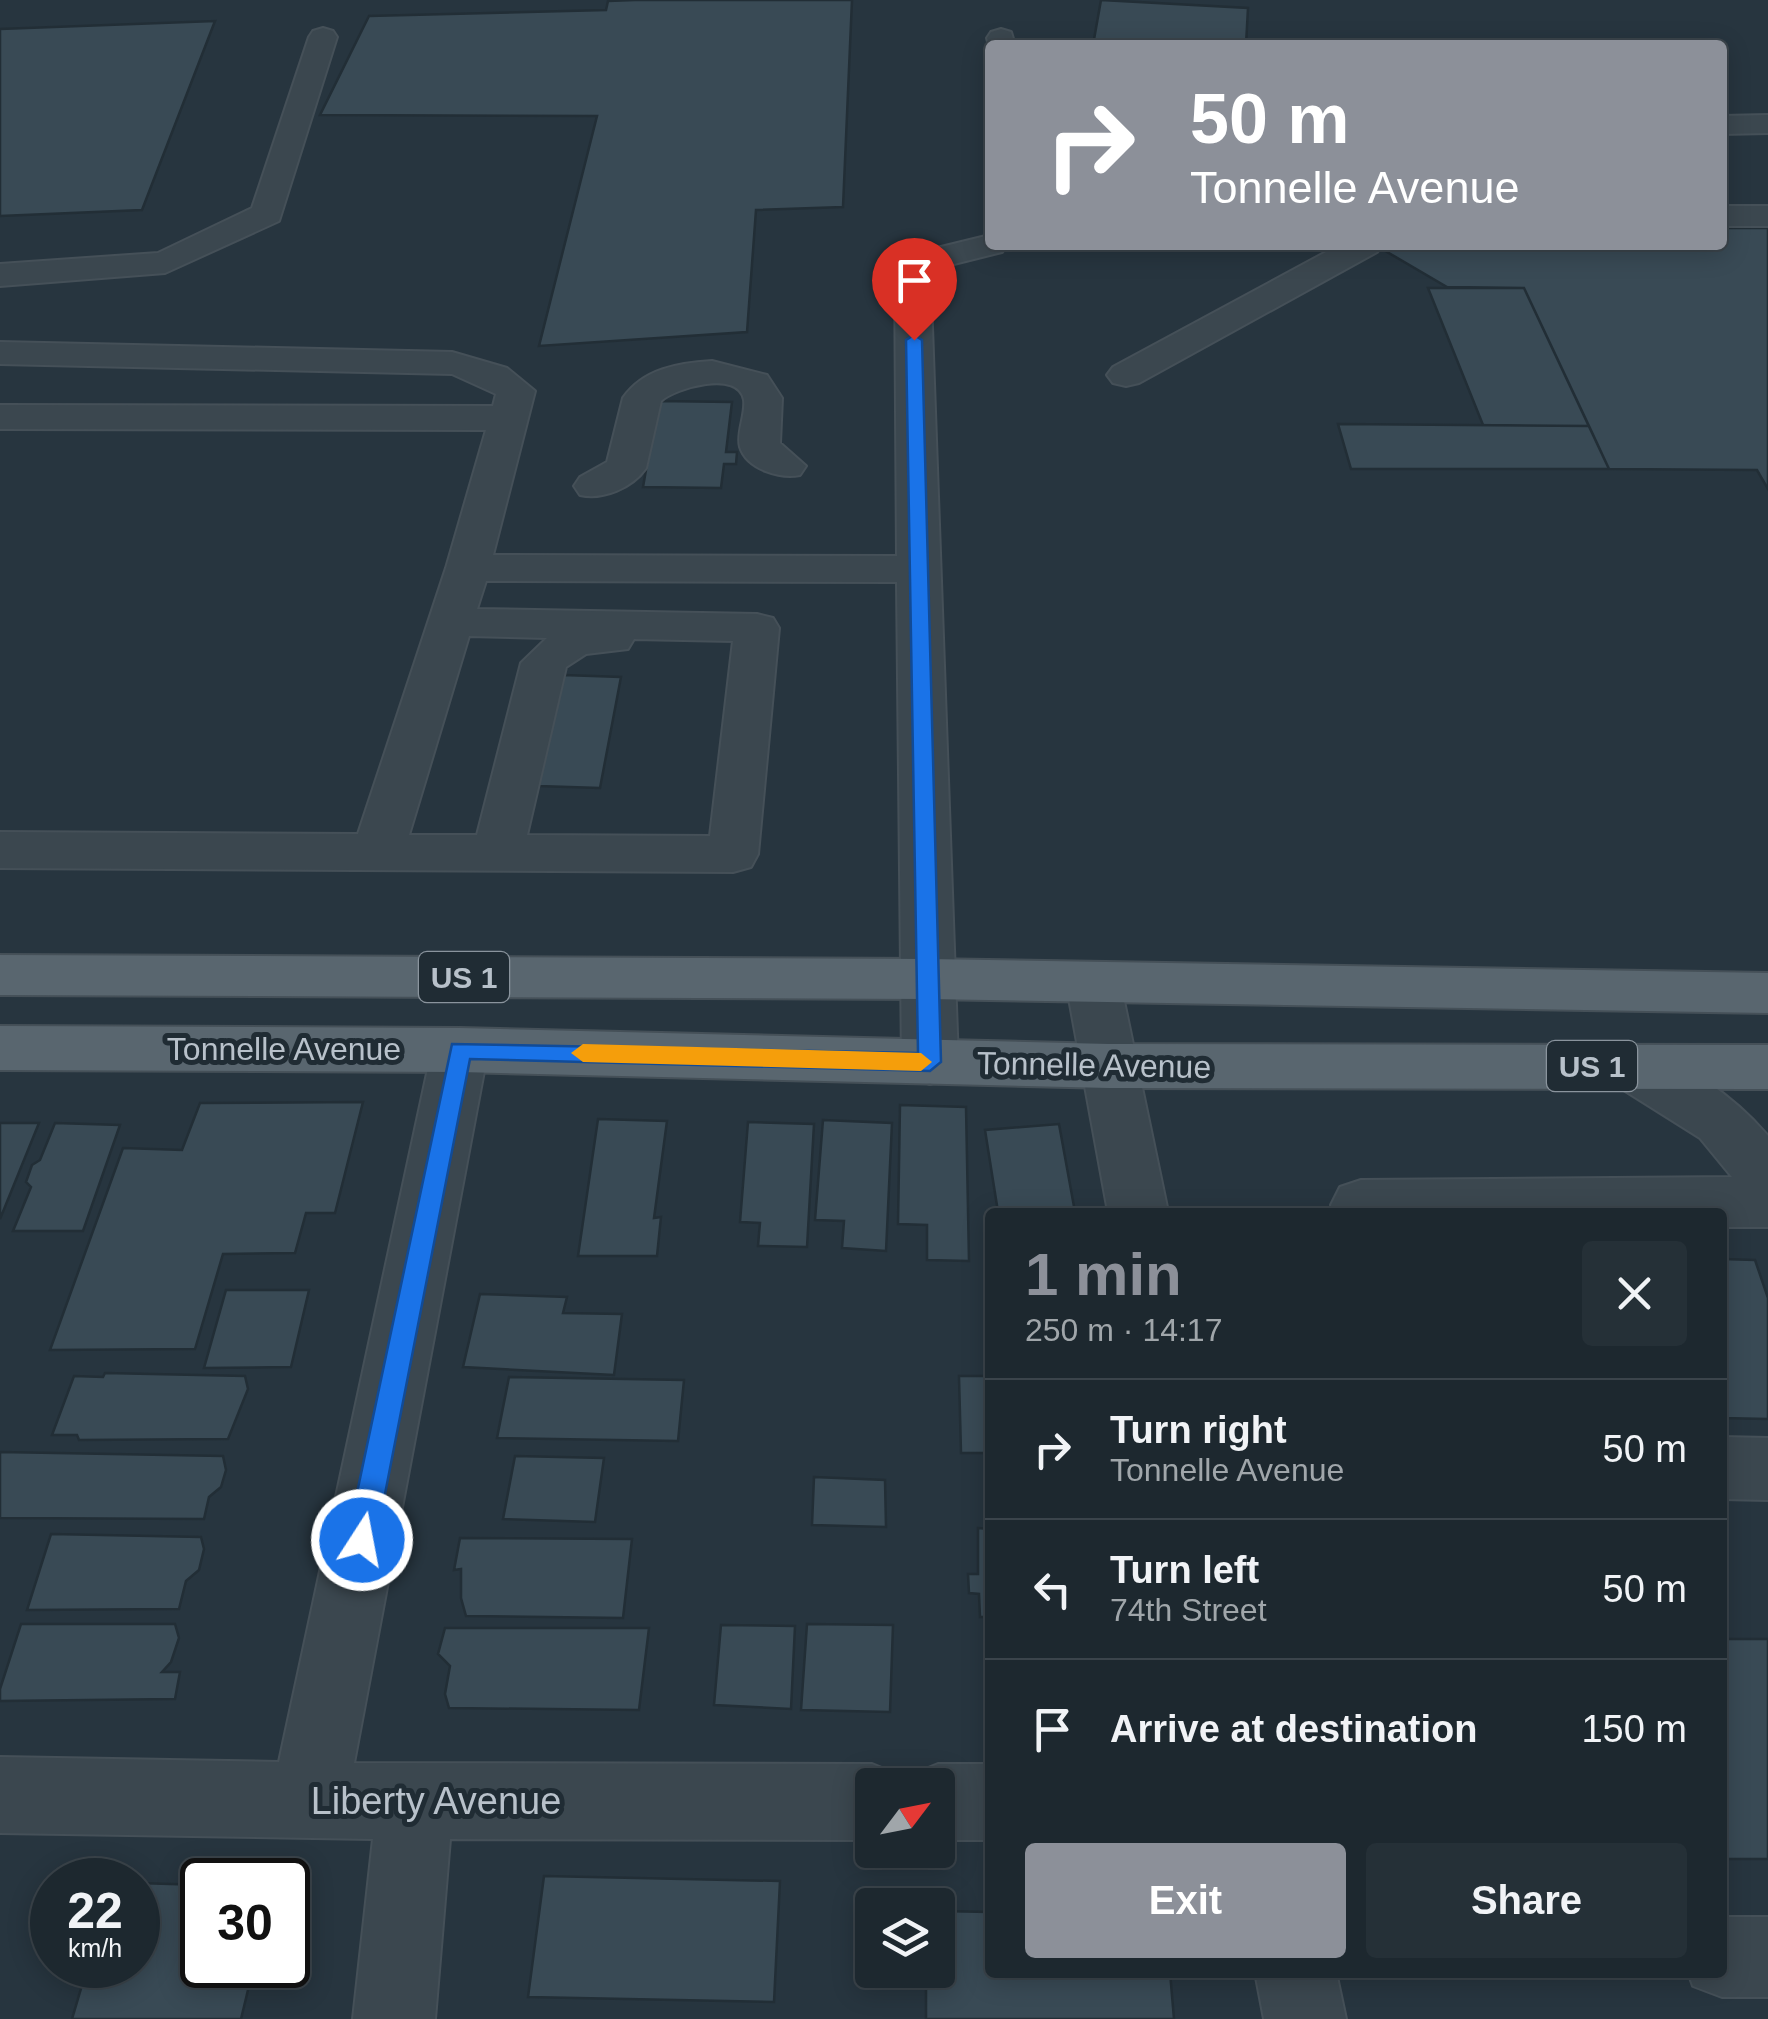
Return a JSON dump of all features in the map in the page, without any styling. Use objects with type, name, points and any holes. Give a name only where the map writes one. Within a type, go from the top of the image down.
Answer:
[{"type":"main road","name":"US 1","points":[[0,975],[928,980],[1768,993]]},
{"type":"main road","name":"Tonnelle Avenue","points":[[0,1048],[460,1050],[1109,1066],[1768,1067]]},
{"type":"street","points":[[0,275],[165,264],[268,214],[323,36]]},
{"type":"street","points":[[1727,125],[1768,124]]},
{"type":"street","points":[[1727,216],[1768,216]]},
{"type":"street","points":[[930,1062],[912,264],[985,246]]},
{"type":"street","points":[[1126,376],[1355,250]]},
{"type":"street","points":[[0,353],[452,363],[503,379],[516,391],[468,568],[378,852]]},
{"type":"street","points":[[594,486],[626,468],[642,398],[649,388],[696,374],[724,373],[754,383],[763,398],[760,447],[786,466]]},
{"type":"street","points":[[0,417],[509,418]]},
{"type":"street","points":[[468,568],[920,569]]},
{"type":"street","points":[[448,622],[756,636]]},
{"type":"street","points":[[0,850],[733,854],[756,636]]},
{"type":"street","points":[[498,853],[540,674],[553,652],[590,639],[756,636]]},
{"type":"street","points":[[1093,982],[1137,1208]]},
{"type":"street","points":[[309,1801],[460,1050]]},
{"type":"street","points":[[1632,1066],[1721,1122],[1768,1178]]},
{"type":"street","points":[[1362,1208],[1361,1205],[1768,1202]]},
{"type":"street","points":[[1727,1468],[1768,1469]]},
{"type":"street","name":"Liberty Avenue","points":[[0,1795],[309,1801],[855,1802]]},
{"type":"street","points":[[394,2019],[414,1800]]},
{"type":"street","points":[[955,1802],[985,1802]]},
{"type":"street","points":[[1727,1957],[1768,1957]]},
{"type":"street","points":[[1296,1978],[1306,2019]]},
{"type":"building","points":[[852,0],[843,207],[756,210],[747,332],[539,346],[597,116],[320,115],[369,16],[606,10],[608,1]]},
{"type":"building","points":[[1101,0],[1248,8],[1246,40],[1094,40]]},
{"type":"building","points":[[215,21],[142,210],[0,216],[0,29]]},
{"type":"building","points":[[1727,228],[1768,228],[1768,489],[1757,470],[1609,469],[1524,288],[1447,287],[1384,250],[1727,250]]},
{"type":"building","points":[[1428,288],[1524,288],[1589,426],[1483,425]]},
{"type":"building","points":[[658,401],[732,402],[726,452],[737,452],[736,464],[724,464],[721,488],[643,487]]},
{"type":"building","points":[[1338,424],[1589,426],[1609,469],[1351,469]]},
{"type":"building","points":[[563,675],[621,677],[600,788],[538,786]]},
{"type":"building","points":[[363,1102],[335,1213],[306,1213],[295,1253],[223,1254],[195,1349],[50,1350],[123,1148],[182,1150],[200,1103]]},
{"type":"building","points":[[900,1105],[966,1107],[969,1261],[927,1260],[927,1225],[898,1224]]},
{"type":"building","points":[[598,1119],[667,1121],[654,1218],[661,1217],[657,1256],[578,1256]]},
{"type":"building","points":[[823,1120],[892,1123],[886,1251],[842,1248],[844,1221],[815,1220]]},
{"type":"building","points":[[748,1122],[814,1124],[807,1247],[758,1246],[760,1223],[740,1222]]},
{"type":"building","points":[[0,1123],[39,1123],[0,1219]]},
{"type":"building","points":[[55,1123],[120,1125],[83,1231],[13,1231],[31,1187],[26,1182],[32,1165],[40,1160]]},
{"type":"building","points":[[1059,1124],[1074,1208],[997,1208],[985,1130]]},
{"type":"building","points":[[1727,1259],[1755,1260],[1768,1298],[1768,1419],[1727,1418]]},
{"type":"building","points":[[226,1290],[309,1290],[291,1367],[204,1368]]},
{"type":"building","points":[[480,1294],[567,1297],[563,1313],[622,1314],[614,1375],[463,1367]]},
{"type":"building","points":[[105,1373],[245,1376],[248,1389],[228,1439],[79,1440],[77,1435],[52,1435],[74,1376],[103,1377]]},
{"type":"building","points":[[959,1376],[985,1376],[985,1453],[961,1453]]},
{"type":"building","points":[[509,1377],[684,1380],[678,1441],[497,1438]]},
{"type":"building","points":[[0,1452],[223,1456],[226,1470],[221,1487],[209,1497],[204,1519],[0,1518]]},
{"type":"building","points":[[515,1456],[604,1458],[595,1522],[503,1519]]},
{"type":"building","points":[[814,1477],[885,1480],[886,1527],[812,1525]]},
{"type":"building","points":[[978,1528],[985,1529],[985,1617],[980,1617],[979,1594],[969,1593],[968,1574],[978,1574]]},
{"type":"building","points":[[51,1534],[201,1537],[204,1549],[199,1570],[186,1581],[179,1609],[27,1610]]},
{"type":"building","points":[[460,1538],[632,1539],[623,1618],[466,1616],[461,1598],[461,1569],[454,1570]]},
{"type":"building","points":[[21,1624],[175,1624],[179,1638],[171,1662],[162,1672],[180,1672],[175,1699],[0,1701],[0,1689]]},
{"type":"building","points":[[807,1624],[893,1625],[890,1712],[801,1710]]},
{"type":"building","points":[[721,1625],[795,1626],[791,1709],[714,1705]]},
{"type":"building","points":[[445,1628],[649,1628],[639,1710],[449,1708],[445,1694],[450,1666],[438,1654]]},
{"type":"building","points":[[1727,1639],[1768,1639],[1768,1859],[1727,1859]]},
{"type":"building","points":[[544,1876],[780,1881],[774,2002],[528,1997]]},
{"type":"building","points":[[160,1884],[180,1884],[180,1988],[248,1988],[241,2019],[72,2019],[81,1988],[160,1988]]},
{"type":"building","points":[[955,1911],[985,1912],[985,1978],[1171,1978],[1174,2019],[926,2019],[926,1988],[955,1988]]},
{"type":"slow traffic","points":[[583,1053],[921,1062]]},
{"type":"route","points":[[362,1540],[460,1050],[930,1062],[914,340]]}]
